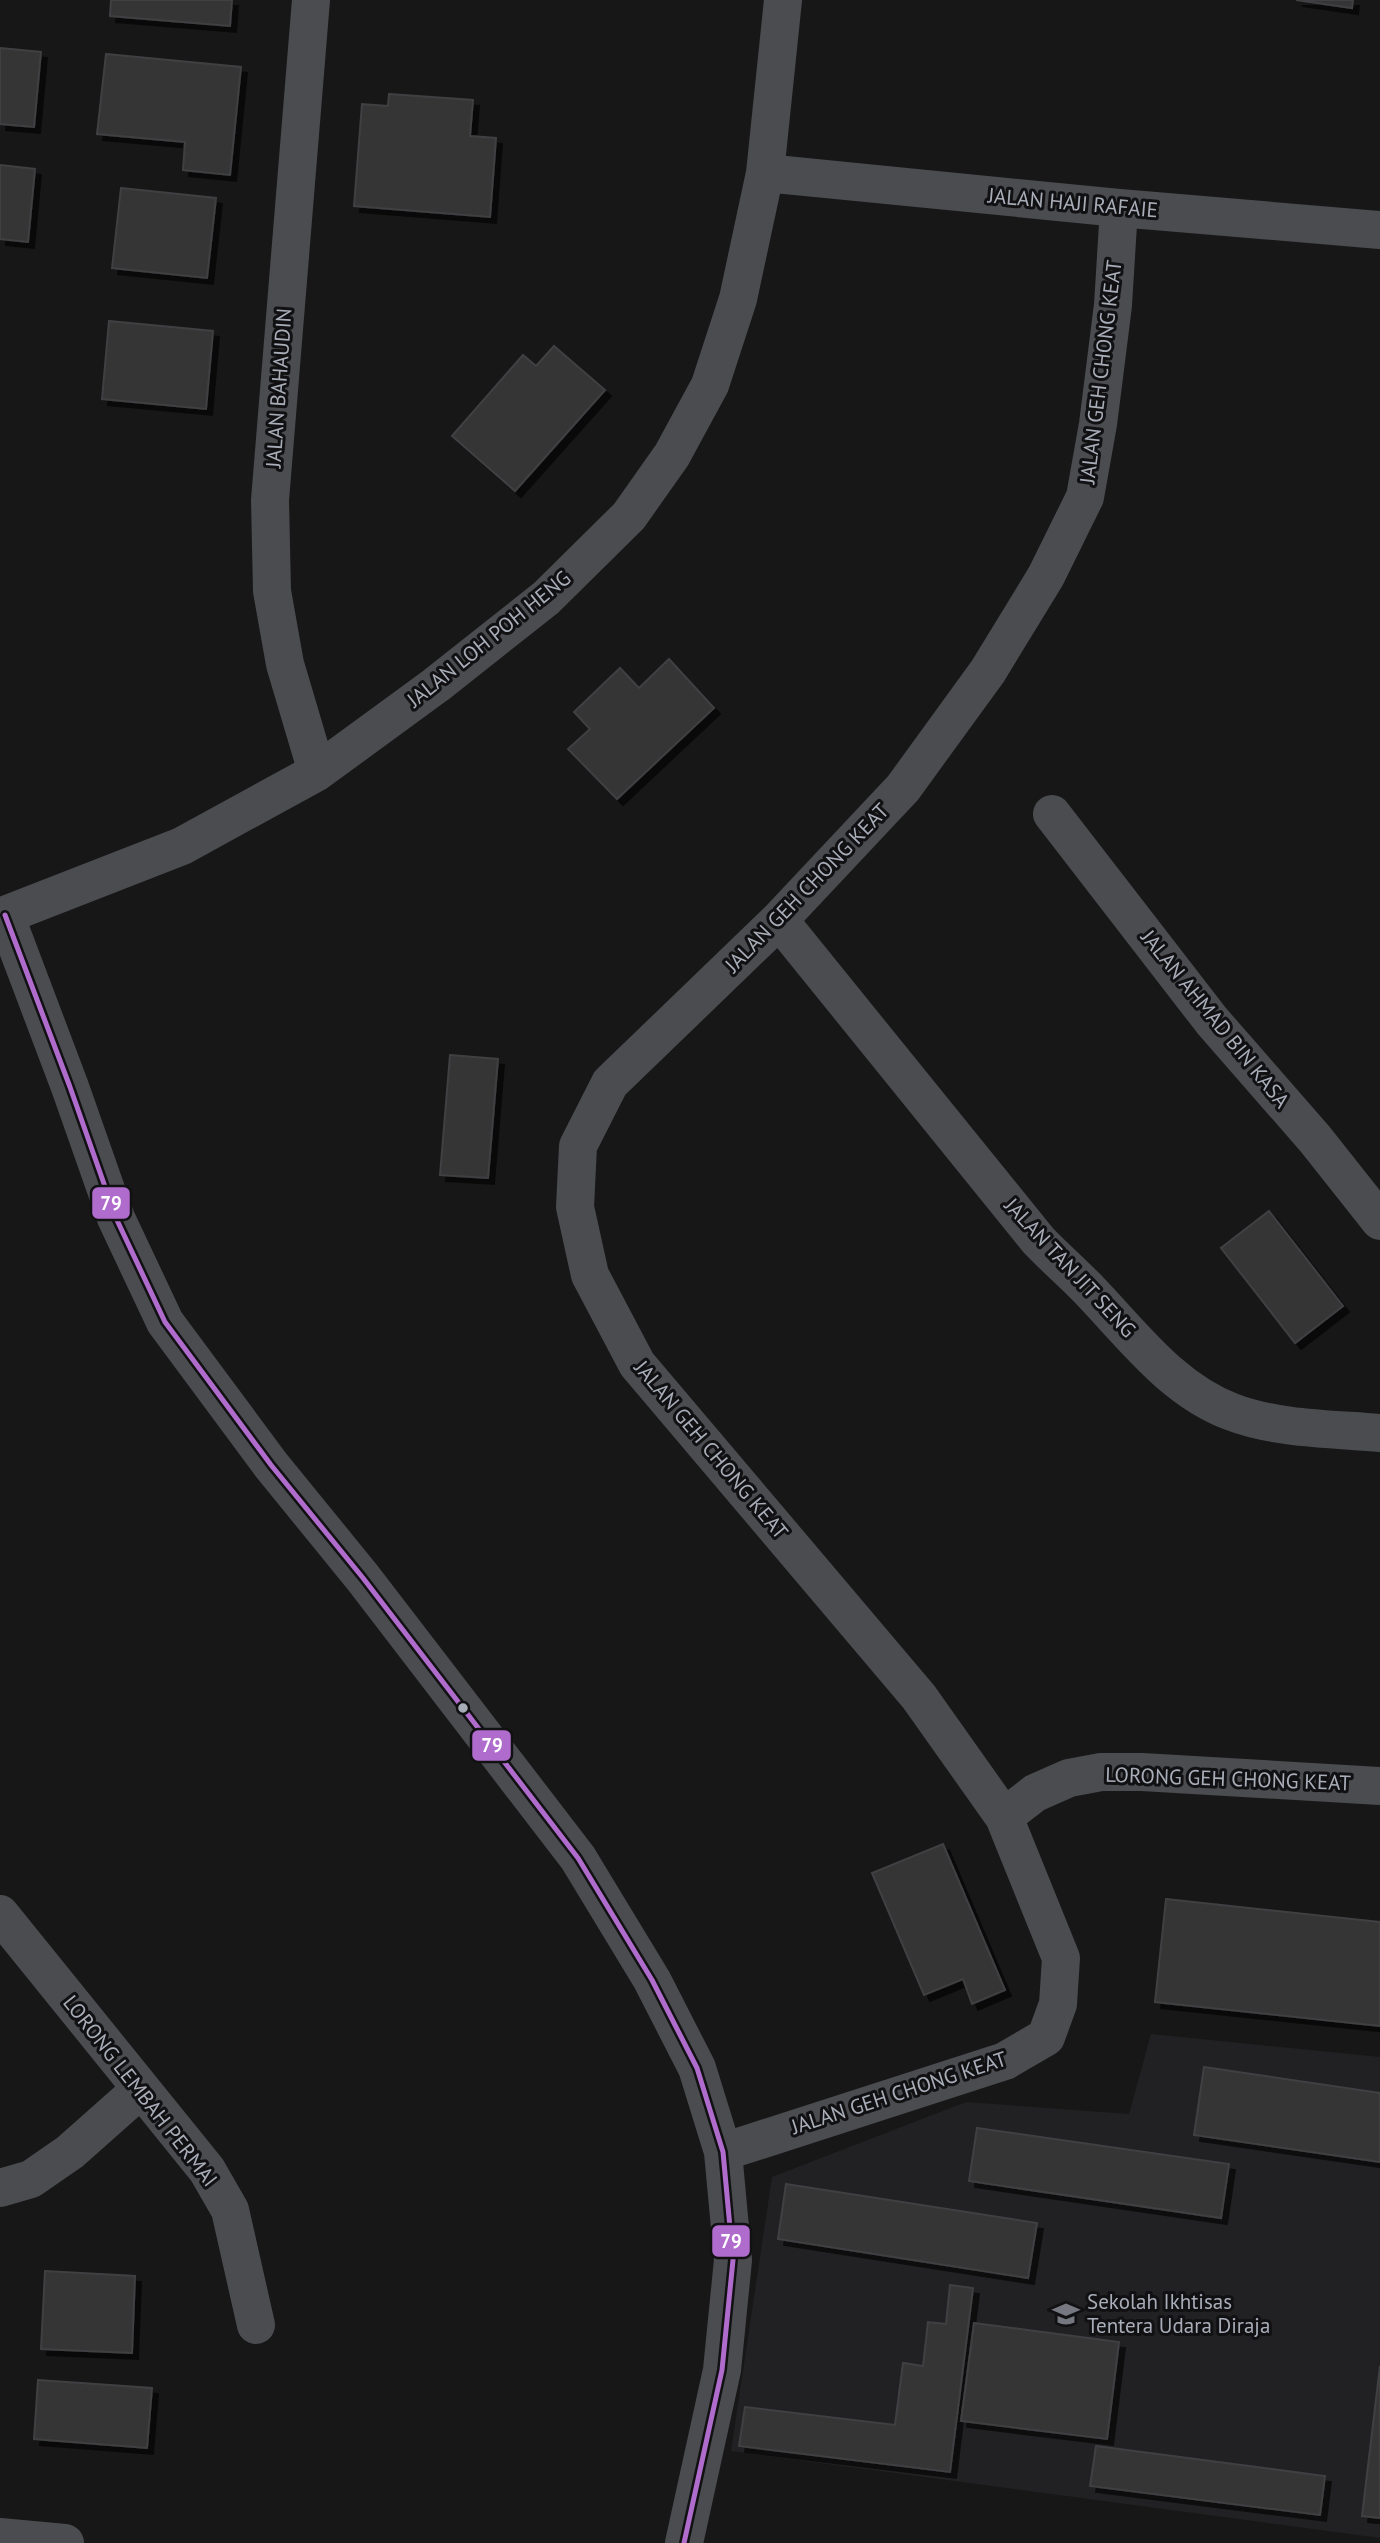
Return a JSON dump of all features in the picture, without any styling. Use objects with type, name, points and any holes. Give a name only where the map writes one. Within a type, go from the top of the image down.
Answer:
[{"type":"street","name":"JALAN BAHAUDIN","points":[[311,0],[270,500],[272,591],[278,627],[285,664],[317,772]]},
{"type":"street","name":"JALAN LOH POH HENG","points":[[3,916],[182,846],[317,772],[436,685],[546,598],[629,516],[672,455],[710,385],[738,299],[765,173],[783,0]]},
{"type":"street","name":"JALAN HAJI RAFAIE","points":[[765,173],[1119,208],[1380,230]]},
{"type":"street","name":"JALAN GEH CHONG KEAT","points":[[723,2152],[1005,2061],[1046,2038],[1058,2004],[1061,1958],[1004,1816],[919,1697],[637,1364],[590,1275],[575,1207],[578,1146],[610,1083],[779,920],[904,788],[981,682],[1046,576],[1085,497],[1098,424],[1113,305],[1119,208]]},
{"type":"street","name":"JALAN AHMAD BIN KASA","points":[[1052,814],[1212,1021],[1315,1139],[1380,1221]]},
{"type":"street","points":[[3,916],[70,1087],[116,1218],[165,1322],[271,1465],[379,1599],[578,1858],[652,1980],[697,2068],[723,2152],[733,2260],[722,2370],[684,2543]]},
{"type":"street","name":"JALAN TAN JIT SENG","points":[[779,920],[1038,1240],[1085,1285],[1174,1379],[1202,1399],[1234,1413],[1308,1427],[1380,1433]]},
{"type":"street","name":"LORONG GEH CHONG KEAT","points":[[1004,1816],[1035,1793],[1069,1778],[1101,1772],[1380,1786]]},
{"type":"street","name":"LORONG LEMBAH PERMAI","points":[[0,1914],[207,2170],[230,2210],[256,2325]]},
{"type":"street","points":[[0,2188],[31,2179],[70,2152],[141,2089]]},
{"type":"street","points":[[0,2537],[65,2543]]},
{"type":"shaded area","name":"Sekolah Ikhtisas Tentera Udara Diraja","points":[[1151,2034],[1380,2057],[1380,2538],[731,2451],[772,2177],[966,2102],[1129,2114]]},
{"type":"building","points":[[111,0],[232,0],[230,26],[110,16]]},
{"type":"building","points":[[1296,0],[1353,0],[1352,8]]},
{"type":"building","points":[[0,48],[41,52],[34,127],[0,124]]},
{"type":"building","points":[[106,54],[241,67],[230,175],[183,170],[185,142],[97,134]]},
{"type":"building","points":[[389,94],[473,100],[470,136],[496,138],[490,217],[354,206],[362,104],[388,106]]},
{"type":"building","points":[[0,165],[35,169],[28,242],[0,239]]},
{"type":"building","points":[[121,188],[216,198],[207,278],[112,268]]},
{"type":"building","points":[[109,321],[213,331],[206,409],[102,399]]},
{"type":"building","points":[[554,346],[605,390],[515,491],[452,436],[523,355],[536,366]]},
{"type":"building","points":[[669,659],[714,708],[617,799],[568,749],[590,729],[574,712],[620,668],[639,688]]},
{"type":"building","points":[[450,1055],[498,1059],[488,1178],[440,1175]]},
{"type":"building","points":[[1269,1211],[1343,1306],[1295,1343],[1221,1248]]},
{"type":"building","points":[[943,1844],[1005,1990],[972,2004],[963,1979],[924,1995],[872,1873]]},
{"type":"building","points":[[1166,1899],[1380,1922],[1380,2026],[1155,2002]]},
{"type":"building","points":[[1204,2067],[1380,2093],[1380,2162],[1194,2135]]},
{"type":"building","points":[[977,2128],[1229,2164],[1221,2218],[969,2181]]},
{"type":"building","points":[[786,2184],[1037,2223],[1028,2278],[778,2239]]},
{"type":"building","points":[[45,2271],[135,2276],[132,2353],[41,2349]]},
{"type":"building","points":[[950,2285],[973,2288],[950,2472],[739,2446],[745,2407],[895,2425],[903,2363],[923,2366],[928,2322],[946,2324]]},
{"type":"building","points":[[974,2323],[1119,2342],[1107,2439],[961,2421]]},
{"type":"building","points":[[1380,2366],[1380,2518],[1362,2516]]},
{"type":"building","points":[[38,2380],[152,2388],[147,2448],[34,2439]]},
{"type":"building","points":[[1096,2446],[1325,2476],[1320,2515],[1090,2486]]},
{"type":"transit line","name":"79","points":[[5,915],[116,1218],[165,1322],[271,1465],[363,1578],[578,1858],[652,1980],[697,2068],[723,2152],[733,2260],[722,2370],[684,2543]]},
{"type":"place","name":"Sekolah Ikhtisas Tentera Udara Diraja","points":[[1066,2314]]}]
